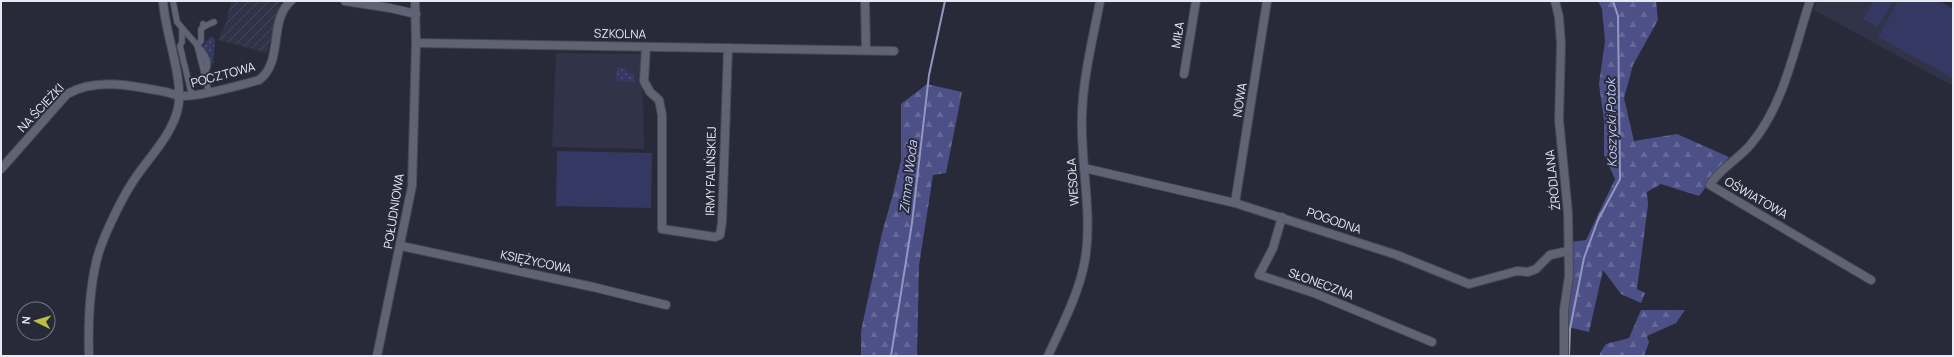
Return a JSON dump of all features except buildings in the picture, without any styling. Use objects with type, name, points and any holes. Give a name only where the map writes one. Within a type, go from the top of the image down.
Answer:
[{"type":"street","points":[[89,356],[91,297],[96,261],[124,197],[170,128],[176,116],[179,96],[163,1]]},
{"type":"street","points":[[173,1],[177,22],[182,30],[197,45],[208,88]]},
{"type":"street","name":"POCZTOWA","points":[[179,96],[191,96],[254,81],[262,77],[270,66],[283,11],[291,1]]},
{"type":"street","points":[[345,1],[390,8],[416,14]]},
{"type":"street","points":[[415,1],[416,43]]},
{"type":"street","points":[[865,1],[866,50]]},
{"type":"street","name":"WESOŁA","points":[[1048,356],[1077,291],[1085,259],[1087,196],[1081,134],[1088,62],[1100,1]]},
{"type":"street","name":"MIŁA","points":[[1184,74],[1196,1]]},
{"type":"street","name":"NOWA","points":[[1235,203],[1267,1]]},
{"type":"street","name":"ŹRÓDLANA","points":[[1555,1],[1559,17],[1560,44],[1559,120],[1568,213],[1569,276],[1564,310],[1564,356]]},
{"type":"street","name":"OŚWIATOWA","points":[[1810,1],[1772,113],[1751,145],[1715,176],[1710,185],[1871,280]]},
{"type":"street","points":[[197,45],[201,41],[202,29],[204,25],[214,22]]},
{"type":"street","points":[[182,30],[182,42],[180,46],[191,92]]},
{"type":"street","name":"SZKOLNA","points":[[416,43],[894,51]]},
{"type":"street","name":"POŁUDNIOWA","points":[[377,356],[401,246],[412,186],[416,43]]},
{"type":"street","name":"IRMY FALIŃSKIEJ","points":[[646,46],[644,81],[650,92],[659,100],[662,115],[662,229],[715,237],[720,235],[722,222],[728,48]]},
{"type":"street","name":"NA ŚCIEŻKI","points":[[1,168],[67,94],[77,88],[96,84],[136,86],[179,96]]},
{"type":"street","name":"POGODNA","points":[[1084,168],[1113,173],[1235,203],[1282,217],[1397,255],[1469,284],[1517,271],[1528,272],[1536,269],[1550,255],[1568,251]]},
{"type":"street","name":"SŁONECZNA","points":[[1282,217],[1274,248],[1259,275],[1314,293],[1432,342]]},
{"type":"street","name":"KSIĘŻYCOWA","points":[[401,246],[594,287],[666,304]]},
{"type":"shaded area","points":[[231,1],[280,1],[267,53],[218,40],[226,23]]},
{"type":"shaded area","points":[[1817,1],[1941,1],[1953,8],[1953,86],[1814,10]]},
{"type":"shaded area","points":[[1874,1],[1893,1],[1878,27],[1863,19]]},
{"type":"shaded area","points":[[1898,1],[1938,1],[1953,9],[1953,78],[1878,37]]},
{"type":"shaded area","points":[[211,36],[215,40],[213,64],[209,63],[201,48]]},
{"type":"shaded area","points":[[556,53],[642,54],[644,149],[552,147]]},
{"type":"shaded area","points":[[617,67],[626,68],[627,73],[634,74],[634,82],[616,81]]},
{"type":"shaded area","points":[[557,151],[652,153],[651,208],[556,206]]},
{"type":"green space","points":[[1598,1],[1656,1],[1658,20],[1633,65],[1624,98],[1634,141],[1677,134],[1729,157],[1699,196],[1661,184],[1647,192],[1648,205],[1637,289],[1645,293],[1641,303],[1621,294],[1603,270],[1589,332],[1568,327],[1571,242],[1586,240],[1615,179],[1604,155],[1604,120],[1599,84],[1605,41],[1602,9]]},
{"type":"green space","points":[[927,84],[962,92],[946,173],[933,175],[919,266],[917,356],[861,356],[861,331],[882,233],[901,160],[901,104]]},
{"type":"green space","points":[[1641,310],[1685,310],[1676,323],[1647,336],[1649,342],[1644,356],[1600,356],[1600,353],[1606,344],[1629,338]]},
{"type":"waterway","name":"Zimna Woda","points":[[891,356],[912,223],[929,75],[945,1]]},
{"type":"waterway","name":"Koszycki Potok","points":[[1569,356],[1570,329],[1584,258],[1598,220],[1620,179],[1618,16],[1613,1]]}]
